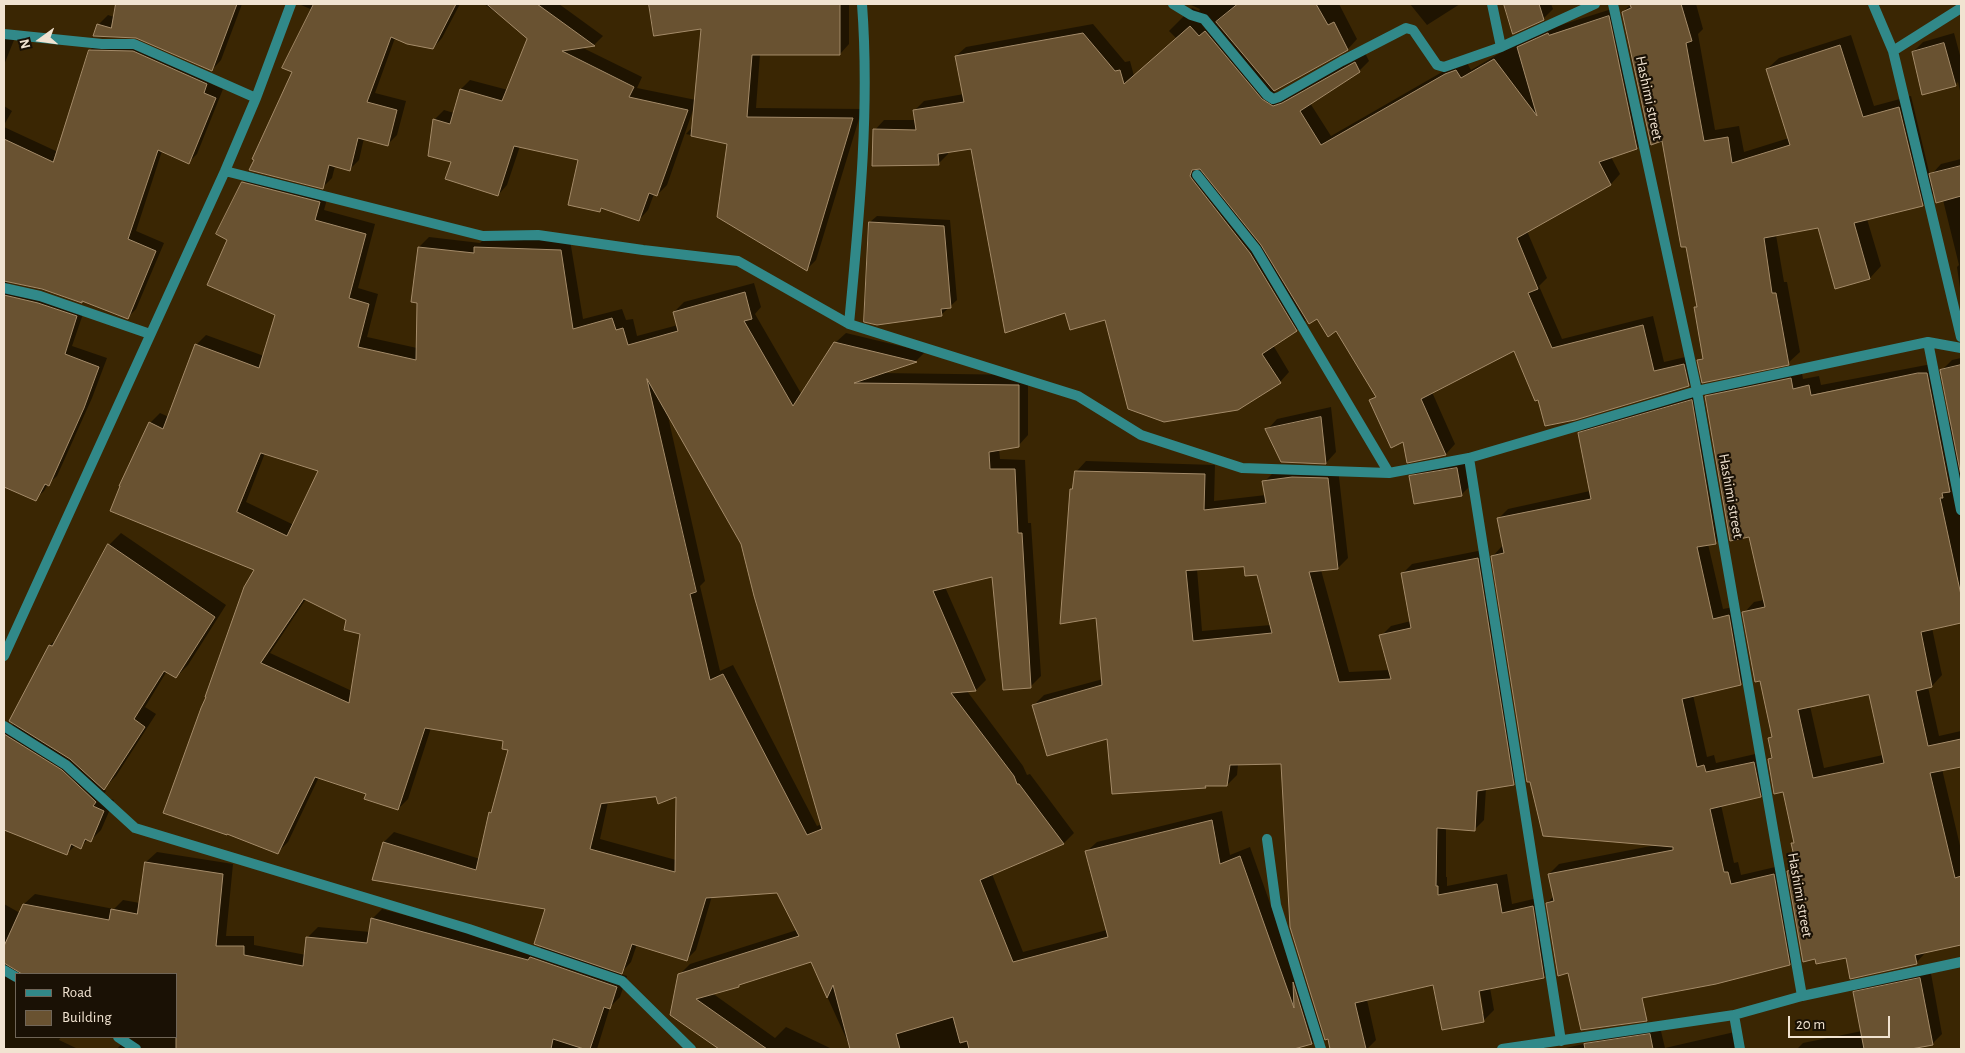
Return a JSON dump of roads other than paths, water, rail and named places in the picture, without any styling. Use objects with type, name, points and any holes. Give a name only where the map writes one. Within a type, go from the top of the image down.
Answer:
[{"type":"street","points":[[4,656],[225,170],[256,98],[291,4]]},
{"type":"street","points":[[849,324],[862,192],[866,51],[862,4]]},
{"type":"street","points":[[1173,4],[1190,15],[1204,18],[1267,95],[1273,99],[1406,28],[1413,30],[1438,65],[1444,67],[1501,47],[1595,4]]},
{"type":"street","points":[[1492,4],[1501,47]]},
{"type":"street","name":"Hashimi street","points":[[1613,4],[1698,391],[1802,996]]},
{"type":"street","points":[[1874,4],[1893,50],[1961,337]]},
{"type":"street","points":[[1893,50],[1961,8]]},
{"type":"street","points":[[4,34],[102,44],[134,44],[256,98]]},
{"type":"street","points":[[225,170],[483,236],[538,235],[738,261],[849,324],[1078,396],[1141,435],[1242,468],[1389,473],[1468,458],[1698,391],[1928,342],[1961,348]]},
{"type":"street","points":[[1197,175],[1256,249],[1389,473]]},
{"type":"street","points":[[4,288],[40,296],[150,334]]},
{"type":"street","points":[[1928,342],[1961,510]]},
{"type":"street","points":[[1468,458],[1561,1041]]},
{"type":"street","points":[[4,726],[66,764],[135,828],[469,929],[622,982],[691,1049]]},
{"type":"street","points":[[1267,838],[1276,905],[1321,1049]]},
{"type":"street","points":[[1502,1049],[1734,1016],[1802,996],[1961,962]]},
{"type":"street","points":[[4,970],[15,976]]},
{"type":"street","points":[[1734,1016],[1740,1049]]},
{"type":"street","points":[[120,1038],[136,1049]]}]
